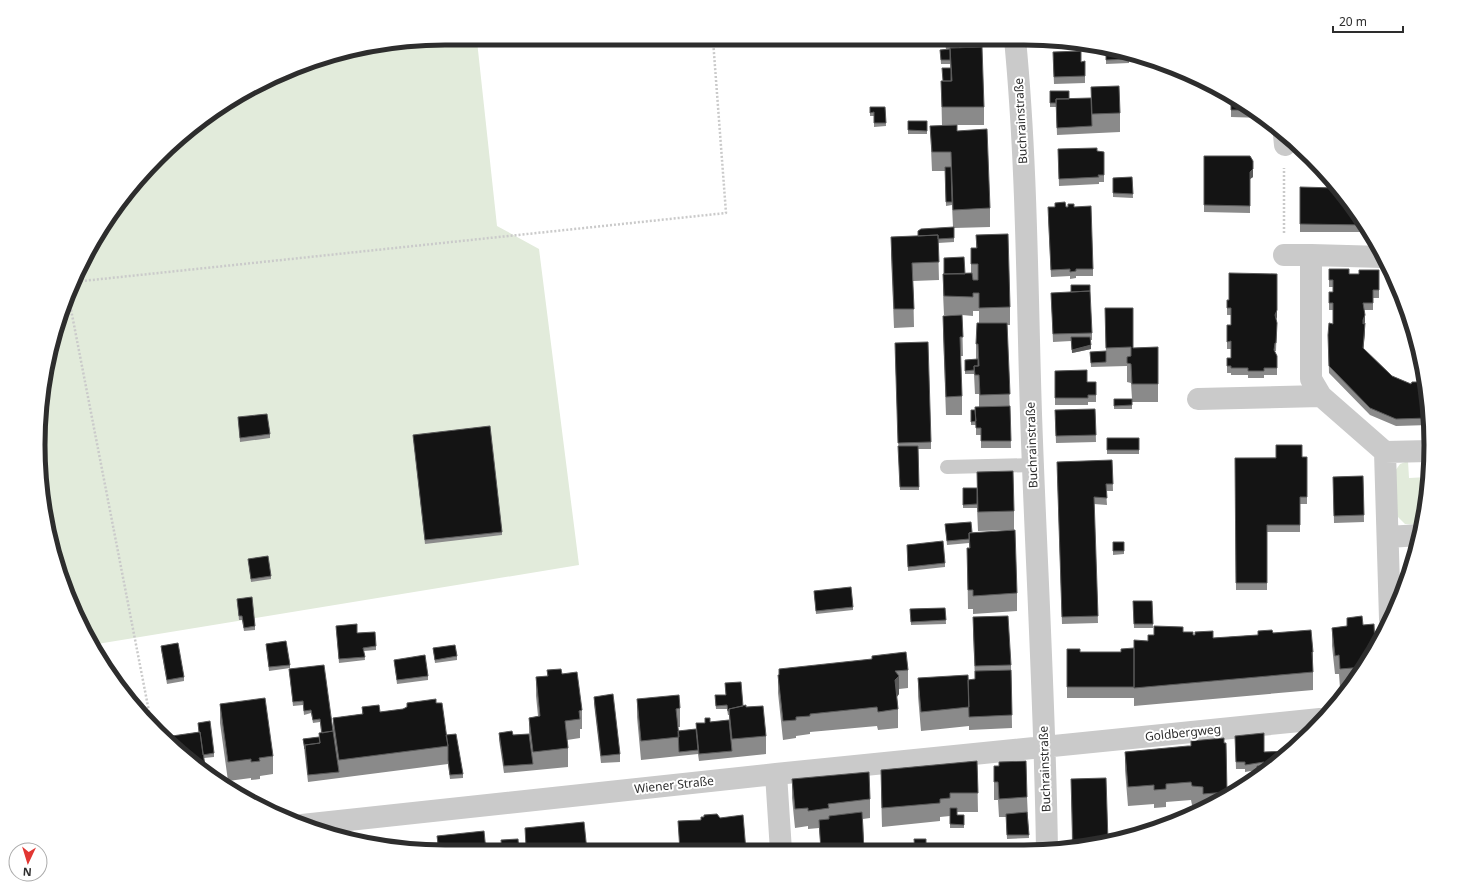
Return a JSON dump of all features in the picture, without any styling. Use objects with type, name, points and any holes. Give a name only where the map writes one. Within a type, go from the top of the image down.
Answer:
[{"type":"street","name":"Buchrainstraße","points":[[1016,45],[1022,113],[1033,465],[1048,844]]},
{"type":"street","points":[[1284,255],[1377,257]]},
{"type":"street","points":[[1310,255],[1311,379],[1320,396],[1385,452],[1424,451]]},
{"type":"street","points":[[1198,399],[1320,396]]},
{"type":"street","points":[[1385,452],[1390,607]]},
{"type":"street","points":[[1388,537],[1413,535]]},
{"type":"street","name":"Goldbergweg","points":[[1045,746],[1315,719]]},
{"type":"street","name":"Wiener Straße","points":[[315,824],[1045,746]]},
{"type":"street","points":[[776,774],[781,845]]},
{"type":"lane","points":[[946,467],[1033,465]]},
{"type":"path","points":[[80,281],[726,213],[714,45]]},
{"type":"path","points":[[1284,141],[1284,255]]},
{"type":"path","points":[[70,305],[150,715]]},
{"type":"green space","points":[[477,45],[497,226],[539,249],[579,565],[98,644],[75,598],[66,574],[53,523],[48,497],[45,445],[48,393],[59,341],[75,292],[86,268],[112,223],[144,181],[181,144],[223,112],[268,86],[292,75],[341,59],[393,48]]},
{"type":"green space","points":[[1408,461],[1409,478],[1423,477],[1421,497],[1416,525],[1405,524],[1397,516],[1395,471],[1400,464]]},
{"type":"building","points":[[982,47],[984,107],[942,107],[941,81],[952,81],[950,48]]},
{"type":"building","points":[[950,49],[950,60],[941,60],[940,50]]},
{"type":"building","points":[[1081,51],[1081,62],[1085,61],[1085,76],[1054,77],[1053,52]]},
{"type":"building","points":[[1106,54],[1128,59],[1106,60]]},
{"type":"building","points":[[942,68],[951,68],[951,81],[943,81]]},
{"type":"building","points":[[1119,86],[1120,113],[1092,114],[1091,87]]},
{"type":"building","points":[[1050,91],[1069,91],[1069,99],[1056,99],[1056,103],[1050,103]]},
{"type":"building","points":[[1091,98],[1092,126],[1057,128],[1056,99]]},
{"type":"building","points":[[1231,103],[1243,110],[1231,110]]},
{"type":"building","points":[[870,107],[885,107],[886,123],[874,123],[874,112],[870,113]]},
{"type":"building","points":[[908,121],[927,121],[927,131],[908,130]]},
{"type":"building","points":[[957,125],[957,131],[987,129],[990,208],[953,210],[951,152],[932,152],[930,126]]},
{"type":"building","points":[[1097,148],[1097,151],[1104,152],[1104,175],[1098,175],[1099,177],[1059,179],[1058,149]]},
{"type":"building","points":[[1204,156],[1250,156],[1253,161],[1253,169],[1250,172],[1250,206],[1204,205]]},
{"type":"building","points":[[945,167],[951,167],[952,202],[946,202]]},
{"type":"building","points":[[1132,177],[1133,194],[1113,193],[1113,178]]},
{"type":"building","points":[[1300,187],[1330,188],[1358,225],[1300,224]]},
{"type":"building","points":[[1065,202],[1066,207],[1068,207],[1068,204],[1074,204],[1074,207],[1091,206],[1093,269],[1076,269],[1076,271],[1070,272],[1070,269],[1051,270],[1048,207],[1055,207],[1055,203]]},
{"type":"building","points":[[954,227],[954,238],[938,239],[938,235],[918,236],[918,231],[921,229]]},
{"type":"building","points":[[1008,234],[1010,307],[979,308],[979,293],[973,293],[973,297],[944,296],[943,274],[972,273],[973,280],[978,280],[978,264],[971,264],[971,248],[977,248],[976,235]]},
{"type":"building","points":[[938,235],[939,262],[912,263],[914,309],[894,309],[891,237]]},
{"type":"building","points":[[964,257],[965,274],[944,274],[944,258]]},
{"type":"building","points":[[1329,269],[1349,269],[1349,274],[1359,274],[1359,270],[1379,270],[1379,290],[1373,290],[1373,303],[1363,303],[1365,315],[1363,324],[1365,323],[1363,348],[1392,376],[1411,384],[1412,382],[1419,382],[1423,418],[1396,419],[1370,408],[1329,366],[1328,335],[1329,323],[1333,324],[1333,303],[1329,303],[1329,292],[1333,292],[1333,280],[1329,280]]},
{"type":"building","points":[[1229,273],[1277,274],[1277,310],[1275,315],[1277,323],[1276,343],[1274,350],[1277,356],[1277,368],[1264,368],[1264,371],[1248,371],[1248,368],[1231,368],[1231,366],[1227,366],[1227,358],[1231,358],[1231,341],[1227,342],[1227,325],[1231,325],[1231,308],[1227,308],[1227,300],[1229,300]]},
{"type":"building","points":[[1071,285],[1090,285],[1090,291],[1071,292]]},
{"type":"building","points":[[1090,291],[1092,333],[1053,334],[1051,293]]},
{"type":"building","points":[[1105,308],[1133,308],[1133,348],[1158,347],[1158,384],[1132,384],[1131,364],[1127,363],[1127,357],[1131,356],[1131,347],[1106,348]]},
{"type":"building","points":[[962,315],[963,337],[960,337],[962,396],[946,397],[943,316]]},
{"type":"building","points":[[977,323],[1007,323],[1010,394],[980,395],[979,375],[975,375],[974,366],[979,366],[978,344],[976,344]]},
{"type":"building","points":[[1071,337],[1090,337],[1091,345],[1072,350]]},
{"type":"building","points":[[928,342],[931,442],[898,443],[895,343]]},
{"type":"building","points":[[1106,351],[1106,362],[1091,363],[1090,352]]},
{"type":"building","points":[[978,359],[978,366],[974,366],[974,370],[965,371],[965,360]]},
{"type":"building","points":[[1087,370],[1087,382],[1096,382],[1096,395],[1088,395],[1088,398],[1055,398],[1055,371]]},
{"type":"building","points":[[1114,399],[1132,399],[1132,405],[1114,406]]},
{"type":"building","points":[[1010,406],[1011,441],[981,441],[981,428],[976,428],[975,407]]},
{"type":"building","points":[[1095,409],[1096,435],[1056,436],[1055,410]]},
{"type":"building","points":[[971,410],[975,410],[976,421],[971,422]]},
{"type":"building","points":[[267,414],[270,434],[240,438],[238,417]]},
{"type":"building","points":[[490,426],[502,532],[425,540],[413,435]]},
{"type":"building","points":[[1107,438],[1139,438],[1139,450],[1107,450]]},
{"type":"building","points":[[1276,445],[1302,445],[1302,457],[1307,457],[1307,497],[1300,497],[1300,525],[1267,525],[1267,583],[1236,583],[1235,458],[1276,458]]},
{"type":"building","points":[[898,446],[918,446],[919,487],[900,487]]},
{"type":"building","points":[[1112,460],[1113,484],[1106,484],[1107,498],[1094,497],[1098,616],[1062,617],[1057,462]]},
{"type":"building","points":[[1013,471],[1014,511],[978,512],[977,472]]},
{"type":"building","points":[[1363,476],[1364,515],[1334,516],[1333,477]]},
{"type":"building","points":[[963,488],[977,488],[977,504],[963,505]]},
{"type":"building","points":[[971,522],[972,532],[969,533],[969,539],[947,541],[945,524]]},
{"type":"building","points":[[1015,530],[1017,593],[973,596],[973,590],[968,590],[967,548],[970,548],[969,533]]},
{"type":"building","points":[[943,541],[945,563],[908,567],[907,545]]},
{"type":"building","points":[[1113,542],[1124,542],[1124,551],[1113,551]]},
{"type":"building","points":[[268,556],[271,576],[251,579],[248,559]]},
{"type":"building","points":[[851,587],[853,607],[816,611],[814,591]]},
{"type":"building","points":[[252,597],[255,626],[244,628],[242,616],[239,616],[237,599]]},
{"type":"building","points":[[1133,601],[1152,601],[1153,624],[1134,624]]},
{"type":"building","points":[[945,608],[946,620],[911,622],[910,609]]},
{"type":"building","points":[[1008,616],[1011,665],[975,666],[973,617]]},
{"type":"building","points":[[1362,616],[1363,625],[1374,624],[1375,637],[1357,668],[1340,669],[1339,655],[1335,656],[1332,628],[1347,626],[1347,618]]},
{"type":"building","points":[[357,624],[357,633],[375,632],[376,646],[363,648],[365,657],[339,659],[336,626]]},
{"type":"building","points":[[1154,626],[1183,627],[1183,632],[1193,632],[1193,635],[1195,635],[1195,632],[1213,631],[1213,638],[1258,635],[1258,631],[1272,630],[1273,633],[1311,630],[1313,672],[1134,688],[1134,640],[1148,641],[1148,635],[1154,635]]},
{"type":"building","points":[[286,641],[290,665],[269,667],[266,644]]},
{"type":"building","points":[[178,643],[184,677],[167,680],[161,646]]},
{"type":"building","points":[[455,645],[457,656],[435,660],[433,648]]},
{"type":"building","points":[[1134,648],[1134,687],[1067,687],[1067,649],[1080,649],[1080,652],[1121,652],[1121,649]]},
{"type":"building","points":[[906,652],[908,670],[895,671],[899,676],[895,680],[898,709],[878,712],[877,707],[810,714],[810,716],[796,717],[796,720],[783,721],[778,675],[779,669],[872,659],[872,656]]},
{"type":"building","points":[[425,655],[428,676],[397,680],[394,660]]},
{"type":"building","points":[[324,665],[333,731],[322,733],[320,719],[313,720],[311,710],[304,711],[303,701],[293,702],[289,669]]},
{"type":"building","points":[[561,669],[562,674],[577,672],[582,710],[579,711],[580,719],[565,721],[568,748],[533,752],[529,718],[540,716],[536,677],[548,676],[547,670]]},
{"type":"building","points":[[1011,670],[1012,715],[969,717],[968,680],[975,679],[975,671]]},
{"type":"building","points":[[968,675],[969,707],[921,712],[918,678]]},
{"type":"building","points":[[741,682],[743,706],[729,709],[728,711],[727,705],[716,706],[715,695],[726,695],[725,683]]},
{"type":"building","points":[[613,694],[620,754],[601,756],[594,697]]},
{"type":"building","points":[[679,695],[680,708],[676,709],[679,737],[641,741],[637,699]]},
{"type":"building","points":[[265,698],[273,756],[259,758],[260,761],[251,762],[251,759],[228,762],[220,704]]},
{"type":"building","points":[[436,699],[436,703],[442,703],[448,746],[339,760],[333,718],[363,714],[362,707],[379,705],[380,712],[403,709],[407,707],[407,703]]},
{"type":"building","points":[[746,705],[746,707],[763,706],[766,736],[732,739],[729,709]]},
{"type":"building","points":[[705,718],[710,718],[710,722],[729,720],[732,751],[699,754],[696,723],[705,723]]},
{"type":"building","points":[[210,721],[214,753],[203,755],[198,723]]},
{"type":"building","points":[[696,729],[698,750],[679,752],[678,731]]},
{"type":"building","points":[[333,731],[339,772],[308,775],[305,745],[320,743],[319,733]]},
{"type":"building","points":[[512,731],[513,735],[529,734],[533,764],[504,766],[499,733]]},
{"type":"building","points":[[200,732],[205,765],[181,746],[172,736]]},
{"type":"building","points":[[1264,733],[1264,752],[1281,751],[1264,765],[1264,762],[1245,765],[1245,762],[1236,762],[1235,736]]},
{"type":"building","points":[[456,734],[463,774],[450,775],[446,735]]},
{"type":"building","points":[[319,737],[320,743],[305,745],[305,749],[303,739]]},
{"type":"building","points":[[1224,738],[1224,743],[1226,743],[1227,789],[1221,792],[1203,794],[1203,787],[1192,786],[1191,782],[1166,784],[1166,789],[1154,790],[1154,785],[1128,787],[1125,752],[1191,746],[1191,741]]},
{"type":"building","points":[[977,761],[978,793],[950,793],[950,798],[940,799],[940,803],[882,808],[881,770]]},
{"type":"building","points":[[1026,761],[1027,797],[999,799],[998,782],[994,782],[994,766],[999,766],[999,762]]},
{"type":"building","points":[[1257,766],[1262,766],[1257,770]]},
{"type":"building","points":[[869,772],[870,799],[828,804],[829,808],[808,811],[808,808],[795,809],[792,779]]},
{"type":"building","points":[[1106,778],[1108,836],[1073,842],[1071,779]]},
{"type":"building","points":[[950,808],[957,808],[957,815],[964,815],[964,825],[950,824]]},
{"type":"building","points":[[862,812],[864,845],[821,845],[819,820],[829,819],[829,816]]},
{"type":"building","points":[[1027,812],[1029,835],[1007,835],[1006,814]]},
{"type":"building","points":[[717,814],[720,818],[743,815],[746,845],[680,845],[678,821],[701,820],[701,817],[704,817],[704,815]]},
{"type":"building","points":[[584,822],[586,845],[526,845],[525,828]]},
{"type":"building","points":[[484,831],[485,845],[438,845],[437,836]]},
{"type":"building","points":[[518,839],[518,845],[501,845],[501,840]]},
{"type":"building","points":[[914,839],[926,839],[926,845],[914,845]]}]
